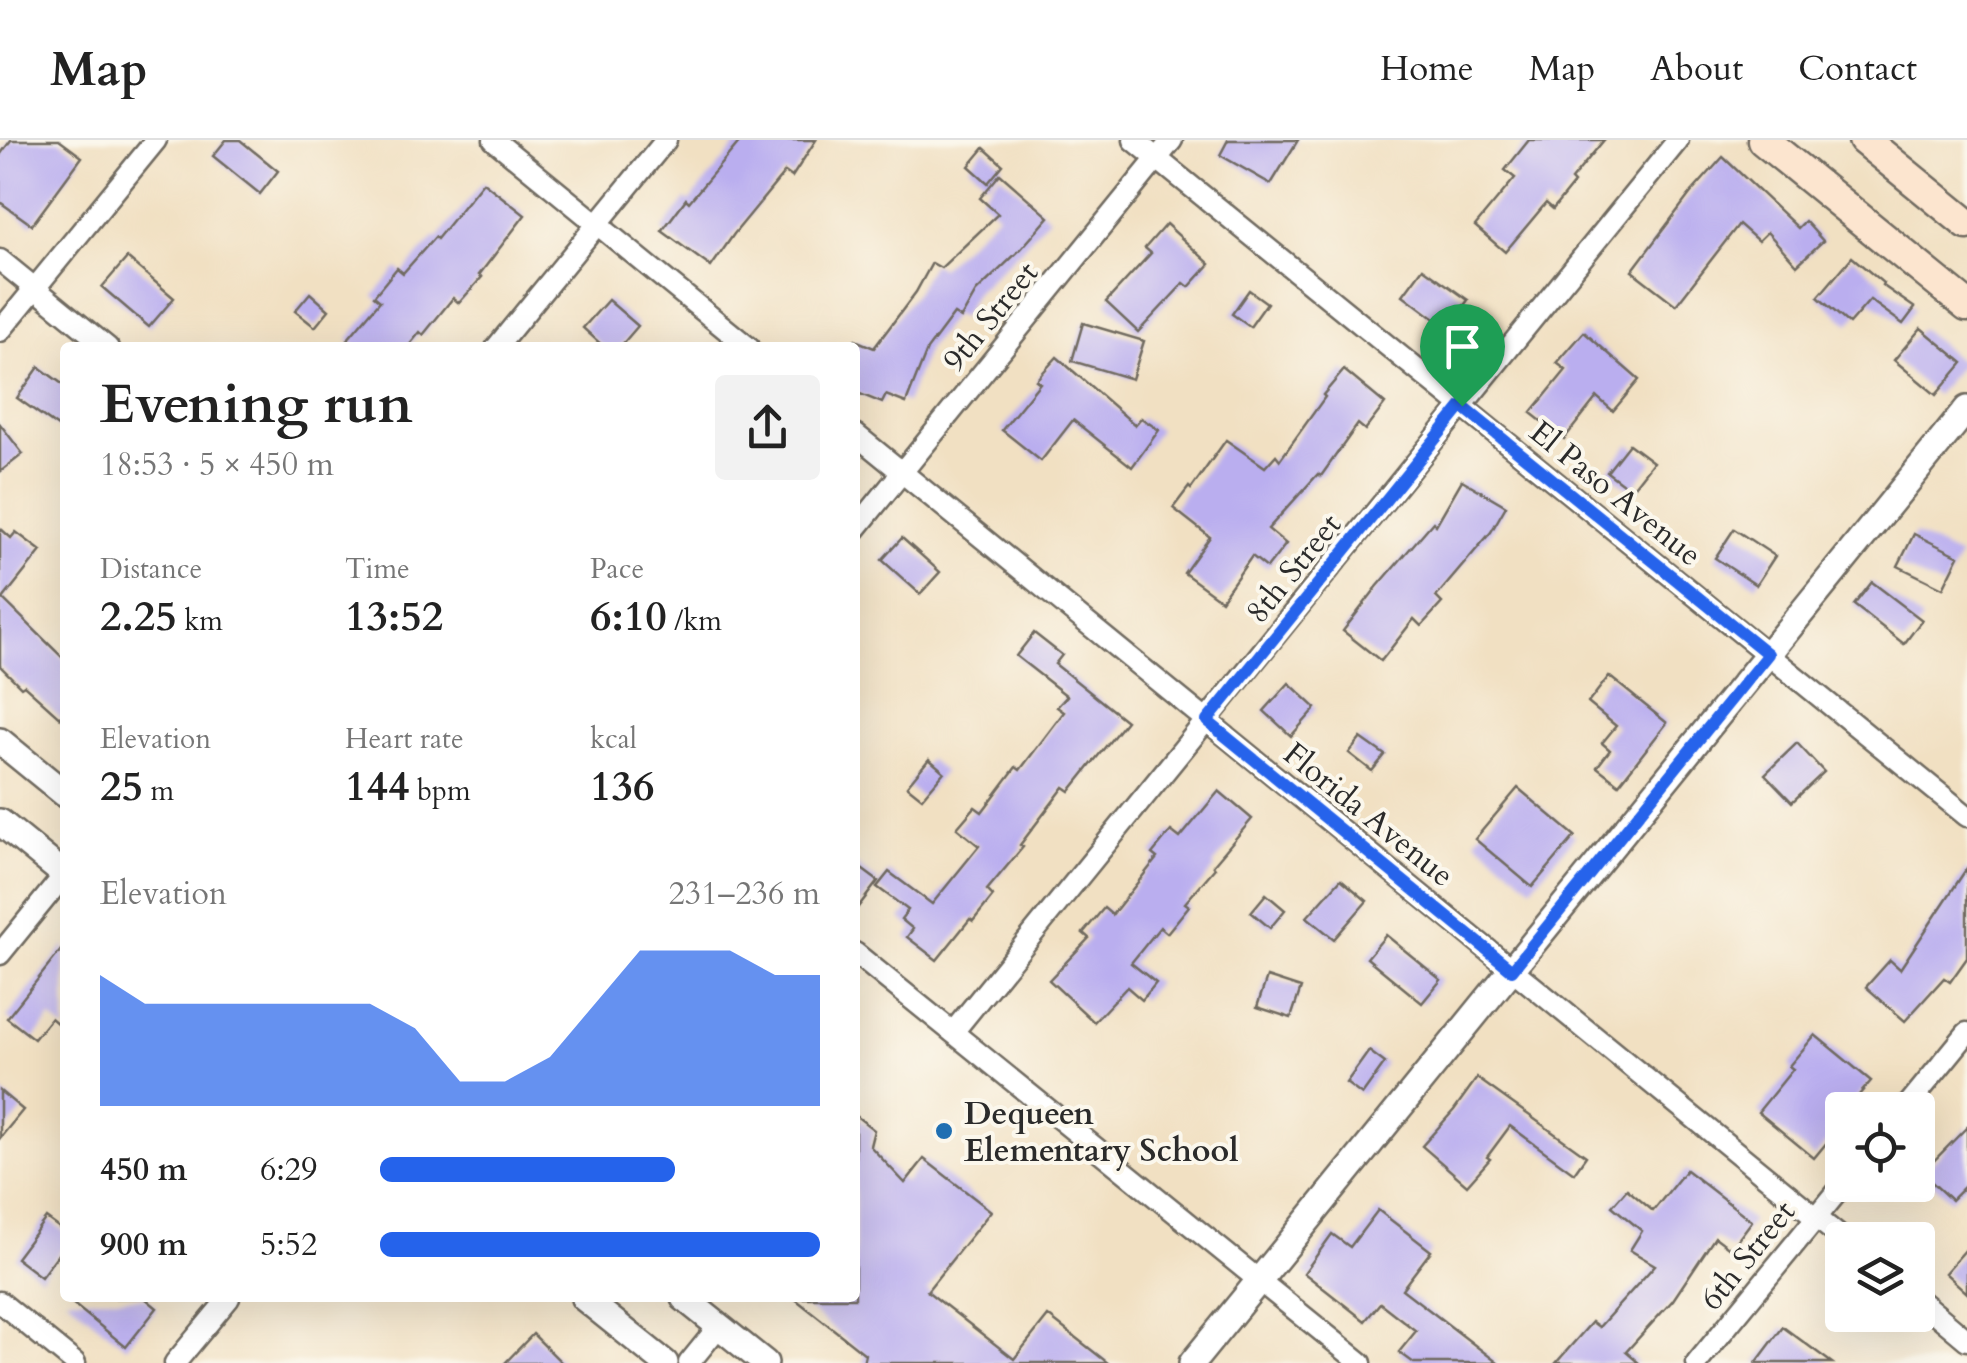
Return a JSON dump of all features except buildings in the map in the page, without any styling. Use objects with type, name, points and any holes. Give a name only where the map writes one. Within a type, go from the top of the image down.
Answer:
[{"type":"main road","points":[[1763,140],[1967,306]]},
{"type":"main road","points":[[1864,140],[1967,224]]},
{"type":"street","points":[[0,331],[156,140]]},
{"type":"street","points":[[494,140],[741,342]]},
{"type":"street","points":[[501,342],[666,140]]},
{"type":"street","name":"El Paso Avenue","points":[[1134,140],[1967,816]]},
{"type":"street","name":"9th Street","points":[[860,524],[1172,140]]},
{"type":"street","name":"8th Street","points":[[953,1032],[1678,140]]},
{"type":"street","points":[[0,260],[101,342]]},
{"type":"street","points":[[1192,1363],[1967,409]]},
{"type":"street","name":"Florida Avenue","points":[[860,438],[1825,1225]]},
{"type":"street","points":[[0,741],[60,790]]},
{"type":"street","points":[[0,822],[60,871]]},
{"type":"street","points":[[0,954],[60,881]]},
{"type":"street","points":[[860,957],[1361,1363]]},
{"type":"street","points":[[1919,1092],[1967,1032]]},
{"type":"street","name":"6th Street","points":[[1697,1363],[1830,1202]]},
{"type":"street","points":[[0,1302],[74,1363]]},
{"type":"street","points":[[175,1363],[226,1302]]},
{"type":"street","points":[[589,1302],[665,1363]]},
{"type":"street","points":[[689,1302],[764,1363]]},
{"type":"street","points":[[1935,1314],[1967,1340]]},
{"type":"street","points":[[690,1363],[719,1326]]},
{"type":"place","name":"Dequeen Elementary School","points":[[944,1131]]},
{"type":"route","points":[[1462,406],[1768,654],[1512,970],[1207,721],[1462,406]]}]
